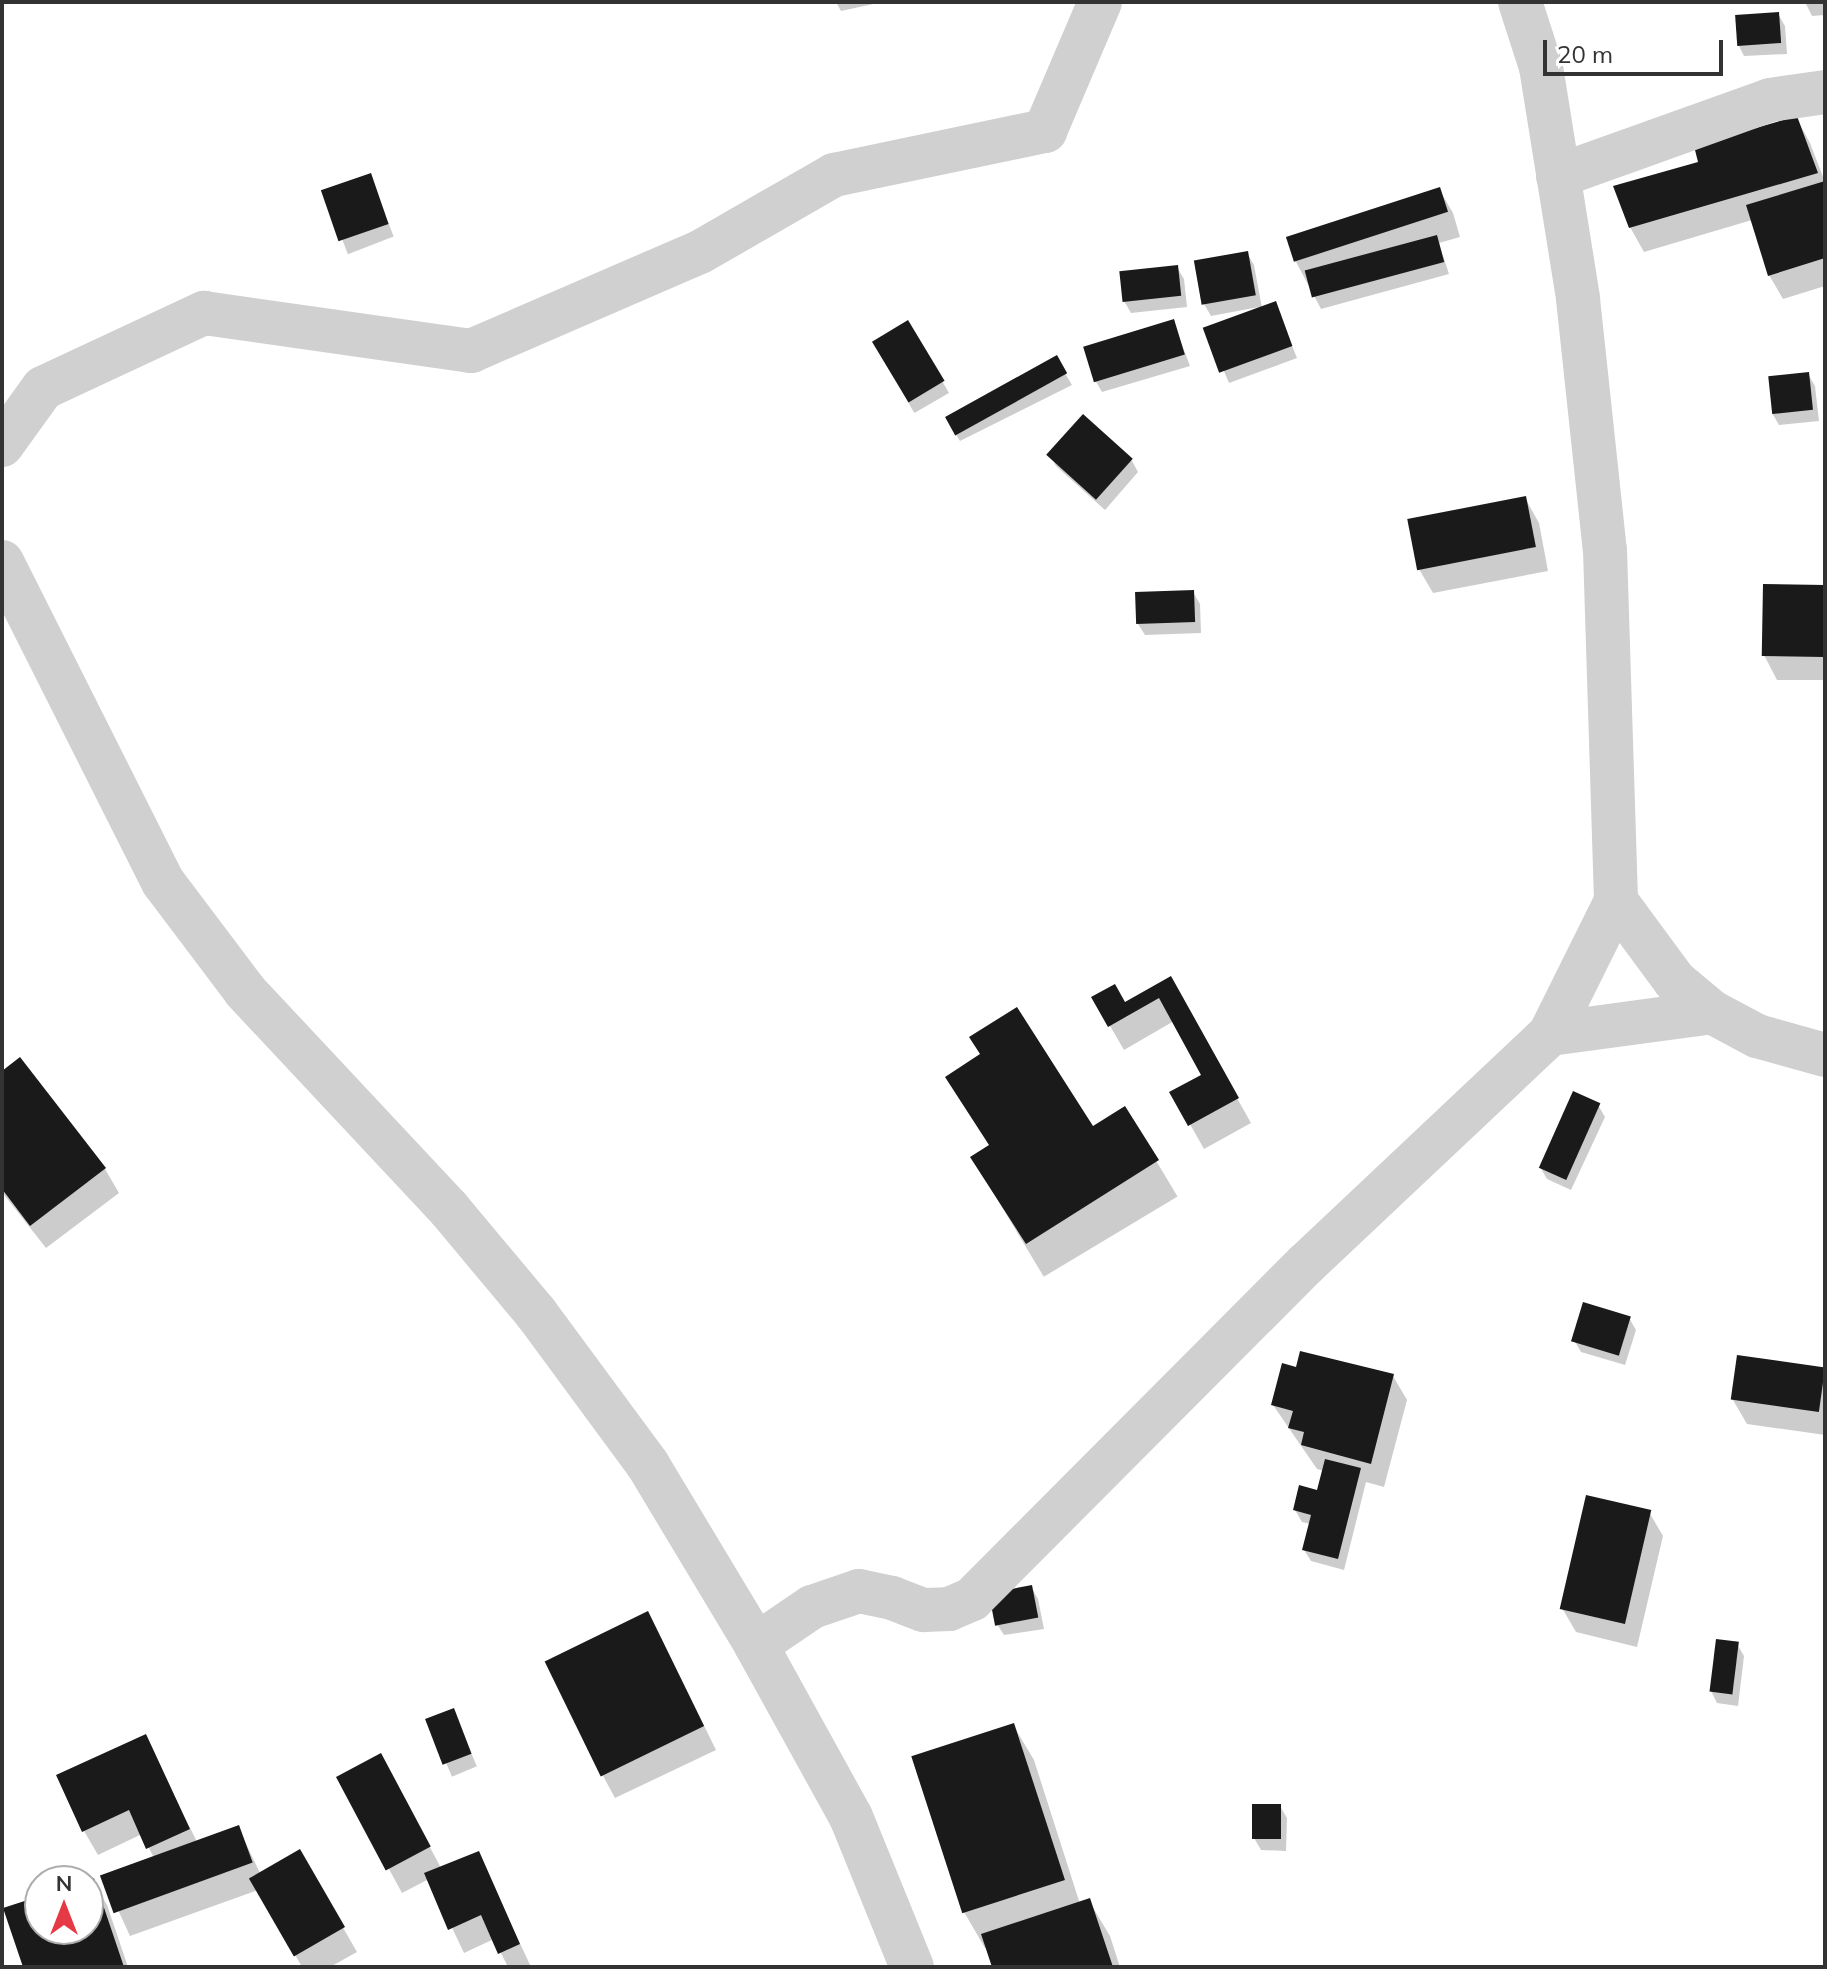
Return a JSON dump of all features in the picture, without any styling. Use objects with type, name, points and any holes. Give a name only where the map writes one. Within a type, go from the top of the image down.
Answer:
[{"type":"street","points":[[2,445],[43,388],[204,313],[471,351],[700,252],[834,175],[1045,131],[1100,2]]},
{"type":"street","points":[[756,1645],[812,1607],[859,1591],[892,1598],[924,1610],[949,1609],[972,1599],[1306,1264],[1550,1034],[1616,901],[1605,550],[1578,299],[1541,67],[1520,2]]},
{"type":"street","points":[[1558,176],[1770,100],[1825,92]]},
{"type":"street","points":[[2,562],[163,882],[245,991],[449,1209],[536,1313],[648,1465],[756,1645],[851,1817],[912,1967]]},
{"type":"street","points":[[1616,901],[1675,981],[1712,1012],[1757,1036],[1825,1055]]},
{"type":"street","points":[[1550,1034],[1712,1012]]},
{"type":"building","points":[[1779,12],[1781,43],[1737,46],[1735,15]]},
{"type":"building","points":[[1797,116],[1818,173],[1629,228],[1613,186],[1698,162],[1694,146]]},
{"type":"building","points":[[371,173],[389,224],[338,241],[321,190]]},
{"type":"building","points":[[1825,181],[1825,258],[1768,276],[1746,205]]},
{"type":"building","points":[[1440,187],[1448,212],[1294,262],[1286,237]]},
{"type":"building","points":[[1437,235],[1444,262],[1312,298],[1305,270]]},
{"type":"building","points":[[1248,251],[1256,295],[1202,305],[1194,261]]},
{"type":"building","points":[[1178,265],[1181,296],[1123,302],[1119,271]]},
{"type":"building","points":[[1276,301],[1292,346],[1219,373],[1203,328]]},
{"type":"building","points":[[1174,319],[1185,354],[1094,382],[1083,347]]},
{"type":"building","points":[[908,320],[945,381],[909,402],[872,342]]},
{"type":"building","points":[[1057,355],[1067,373],[955,435],[945,417]]},
{"type":"building","points":[[1809,372],[1813,410],[1772,414],[1768,376]]},
{"type":"building","points":[[1083,414],[1133,459],[1096,500],[1046,455]]},
{"type":"building","points":[[1526,496],[1536,547],[1417,570],[1407,519]]},
{"type":"building","points":[[1763,584],[1825,585],[1824,657],[1762,656]]},
{"type":"building","points":[[1194,590],[1195,622],[1136,624],[1135,592]]},
{"type":"building","points":[[1171,976],[1239,1098],[1188,1126],[1169,1092],[1201,1075],[1159,998],[1108,1027],[1091,997],[1115,984],[1125,1002]]},
{"type":"building","points":[[1017,1007],[1093,1126],[1125,1106],[1159,1160],[1026,1244],[970,1157],[989,1145],[945,1077],[980,1054],[969,1037]]},
{"type":"building","points":[[20,1057],[106,1168],[30,1226],[2,1189],[2,1071]]},
{"type":"building","points":[[1573,1091],[1600,1103],[1566,1180],[1539,1168]]},
{"type":"building","points":[[1583,1302],[1631,1317],[1619,1356],[1571,1341]]},
{"type":"building","points":[[1300,1351],[1394,1374],[1371,1464],[1301,1445],[1304,1432],[1288,1428],[1293,1411],[1271,1405],[1282,1363],[1296,1367]]},
{"type":"building","points":[[1737,1355],[1825,1367],[1819,1412],[1731,1400]]},
{"type":"building","points":[[1325,1459],[1361,1468],[1338,1559],[1302,1550],[1311,1515],[1293,1510],[1299,1485],[1317,1490]]},
{"type":"building","points":[[1586,1495],[1651,1510],[1625,1624],[1560,1609]]},
{"type":"building","points":[[1032,1585],[1038,1617],[995,1626],[989,1593]]},
{"type":"building","points":[[648,1611],[704,1726],[601,1776],[545,1661]]},
{"type":"building","points":[[1716,1639],[1739,1642],[1732,1694],[1710,1692]]},
{"type":"building","points":[[454,1708],[472,1754],[443,1765],[425,1719]]},
{"type":"building","points":[[1014,1723],[1065,1880],[962,1913],[911,1756]]},
{"type":"building","points":[[146,1734],[190,1829],[146,1849],[129,1810],[82,1832],[56,1775]]},
{"type":"building","points":[[381,1753],[431,1847],[386,1871],[336,1777]]},
{"type":"building","points":[[1252,1804],[1281,1804],[1281,1839],[1252,1839]]},
{"type":"building","points":[[239,1825],[253,1863],[114,1913],[104,1887],[104,1874]]},
{"type":"building","points":[[300,1849],[345,1927],[294,1956],[249,1878]]},
{"type":"building","points":[[479,1851],[520,1944],[498,1954],[481,1915],[448,1930],[424,1873]]},
{"type":"building","points":[[1090,1898],[1113,1967],[992,1967],[981,1934]]},
{"type":"building","points":[[24,1901],[24,1945],[104,1945],[104,1908],[124,1967],[23,1967],[3,1908]]}]
